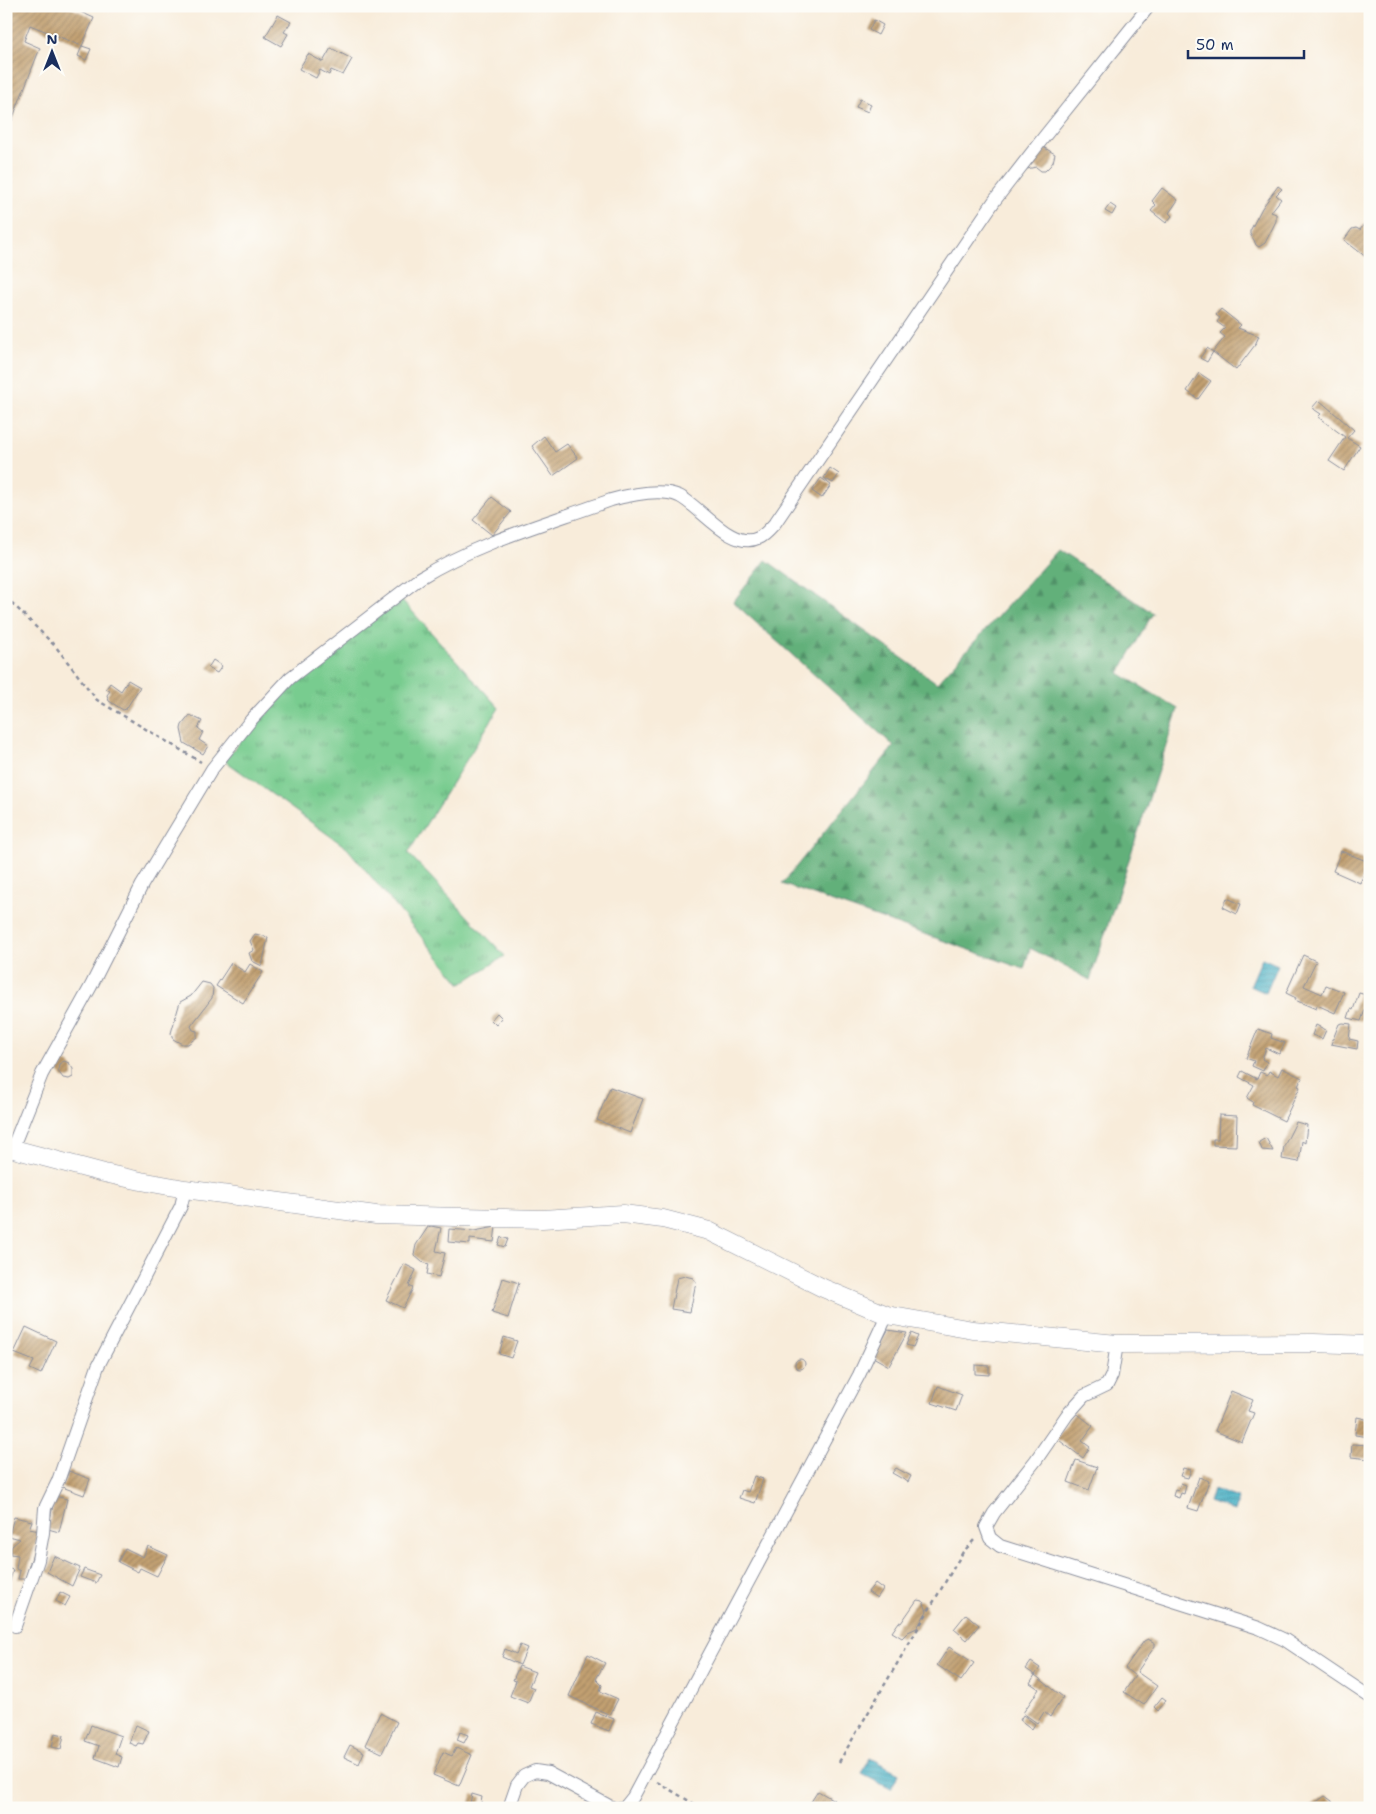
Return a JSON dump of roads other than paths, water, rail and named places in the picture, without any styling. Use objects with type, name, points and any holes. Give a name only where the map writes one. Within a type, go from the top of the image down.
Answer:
[{"type":"main road","points":[[9,1148],[104,1173],[185,1189],[376,1215],[542,1219],[623,1214],[664,1219],[709,1230],[822,1288],[887,1315],[973,1330],[1117,1344],[1314,1343],[1370,1345]]},
{"type":"street","points":[[9,1148],[42,1074],[91,986],[142,885],[212,769],[251,720],[290,678],[437,567],[478,549],[633,494],[650,493],[678,496],[736,538],[750,540],[758,538],[766,532],[775,522],[995,200],[1149,6]]},
{"type":"street","points":[[15,1626],[38,1560],[44,1533],[45,1508],[58,1481],[98,1366],[181,1206],[185,1189]]},
{"type":"street","points":[[619,1808],[625,1807],[633,1797],[645,1775],[859,1375],[887,1315]]},
{"type":"street","points":[[1117,1344],[1112,1376],[1107,1385],[1084,1396],[1067,1415],[1036,1460],[994,1513],[986,1528],[990,1538],[1000,1546],[1259,1628],[1285,1640],[1370,1697]]},
{"type":"street","points":[[510,1808],[517,1785],[524,1776],[535,1771],[548,1772],[613,1808]]},
{"type":"water","points":[[1262,958],[1278,965],[1266,993],[1250,986]]},
{"type":"water","points":[[1213,1489],[1238,1498],[1234,1511],[1209,1502]]},
{"type":"water","points":[[870,1758],[899,1773],[891,1789],[862,1774]]}]
